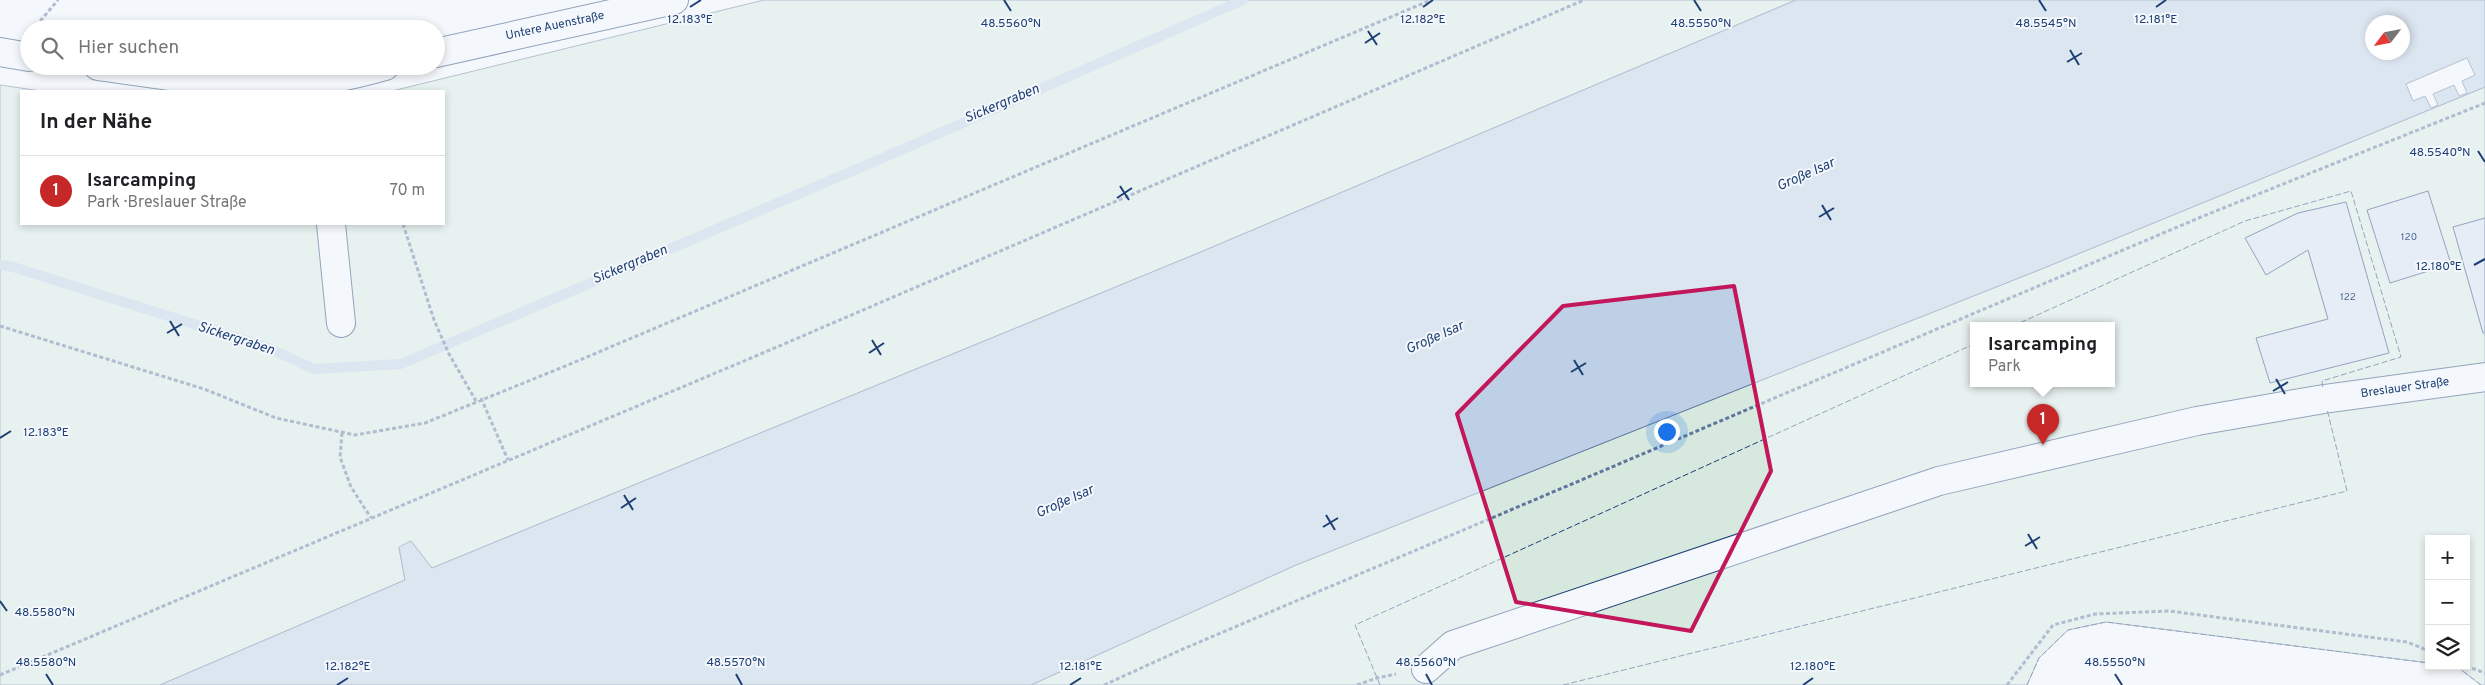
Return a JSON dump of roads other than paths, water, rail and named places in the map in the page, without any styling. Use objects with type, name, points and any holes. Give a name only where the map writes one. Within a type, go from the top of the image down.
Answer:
[{"type":"street","name":"Untere Auenstraße","points":[[445,50],[577,10],[674,0]]},
{"type":"street","points":[[0,52],[20,55]]},
{"type":"street","points":[[165,75],[224,83],[286,84],[346,83],[365,75]]},
{"type":"street","points":[[331,225],[341,324]]},
{"type":"street","name":"Breslauer Straße","points":[[1426,669],[1453,645],[1938,481],[2197,422],[2324,399],[2485,377]]},
{"type":"water","name":"Große Isar","points":[[1796,0],[2485,0],[2485,87],[2039,270],[1296,565],[1031,685],[160,685],[405,580],[399,547],[411,541],[432,568],[1196,254]]},
{"type":"waterway","name":"Sickergraben","points":[[0,265],[13,267],[266,347],[314,369],[401,364],[885,157],[1243,0]]},
{"type":"place","name":"Isarcamping","points":[[2043,445]]}]
